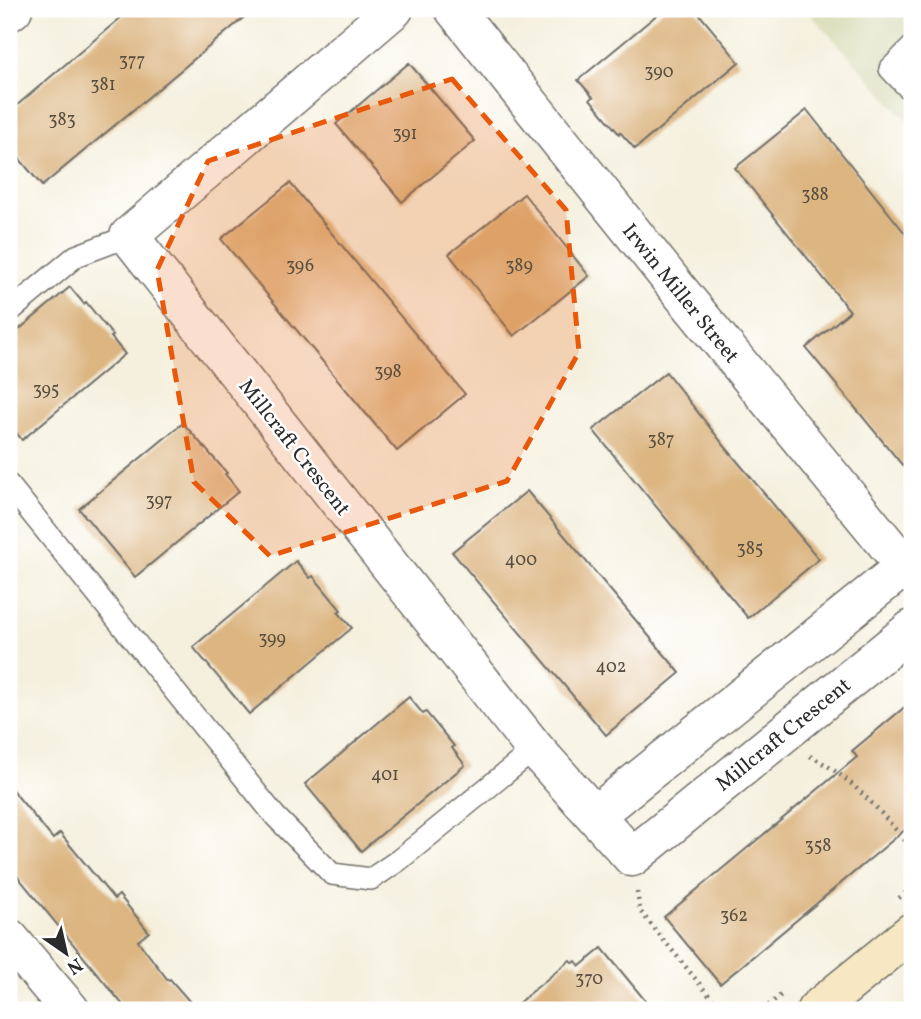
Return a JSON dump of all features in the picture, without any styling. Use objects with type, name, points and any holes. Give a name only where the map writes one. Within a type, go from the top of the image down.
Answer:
[{"type":"main road","points":[[816,1010],[911,936]]},
{"type":"street","points":[[9,12],[13,9]]},
{"type":"street","points":[[129,236],[394,9]]},
{"type":"street","name":"Irwin Miller Street","points":[[454,9],[677,288],[908,570]]},
{"type":"street","name":"Millcraft Crescent","points":[[129,236],[535,749],[632,857],[912,629]]},
{"type":"street","points":[[595,815],[908,570]]},
{"type":"street","points":[[9,938],[70,1010]]},
{"type":"lane","points":[[912,47],[890,69],[912,92]]},
{"type":"lane","points":[[9,312],[76,256],[129,236]]},
{"type":"lane","points":[[9,485],[275,817],[332,874],[371,879],[399,860],[535,749]]},
{"type":"path","points":[[774,741],[832,767],[889,821],[912,849]]},
{"type":"path","points":[[632,857],[640,911],[721,1010]]},
{"type":"highlighted area","points":[[452,79],[566,210],[579,352],[507,481],[270,556],[194,482],[157,270],[208,161]]},
{"type":"shaded area","points":[[806,9],[912,9],[912,126],[848,55]]},
{"type":"building","points":[[131,9],[254,9],[42,186],[9,146],[9,112]]},
{"type":"building","points":[[664,9],[695,9],[739,62],[635,149],[590,99],[593,97],[578,80]]},
{"type":"building","points":[[409,63],[475,141],[402,202],[336,124]]},
{"type":"building","points":[[807,110],[912,242],[912,477],[806,348],[850,311],[735,168]]},
{"type":"building","points":[[290,183],[465,394],[397,451],[221,239]]},
{"type":"building","points":[[524,194],[589,276],[514,336],[449,254]]},
{"type":"building","points":[[70,287],[84,304],[86,302],[125,354],[22,440],[9,424],[9,338]]},
{"type":"building","points":[[666,372],[819,559],[748,618],[593,430]]},
{"type":"building","points":[[183,423],[227,473],[225,474],[239,491],[135,577],[79,509]]},
{"type":"building","points":[[527,491],[680,673],[606,735],[452,552]]},
{"type":"building","points":[[296,561],[310,578],[313,576],[352,628],[249,714],[193,647]]},
{"type":"building","points":[[409,697],[423,714],[426,712],[454,746],[452,748],[465,765],[361,851],[305,784]]},
{"type":"building","points":[[912,701],[912,824],[720,984],[664,917],[857,757],[852,751]]},
{"type":"building","points":[[9,786],[53,839],[60,833],[114,899],[119,895],[149,932],[138,941],[168,980],[170,979],[197,1010],[127,1010],[9,866]]},
{"type":"building","points":[[602,948],[653,1010],[510,1010],[570,960],[573,963],[576,961],[580,966]]}]
